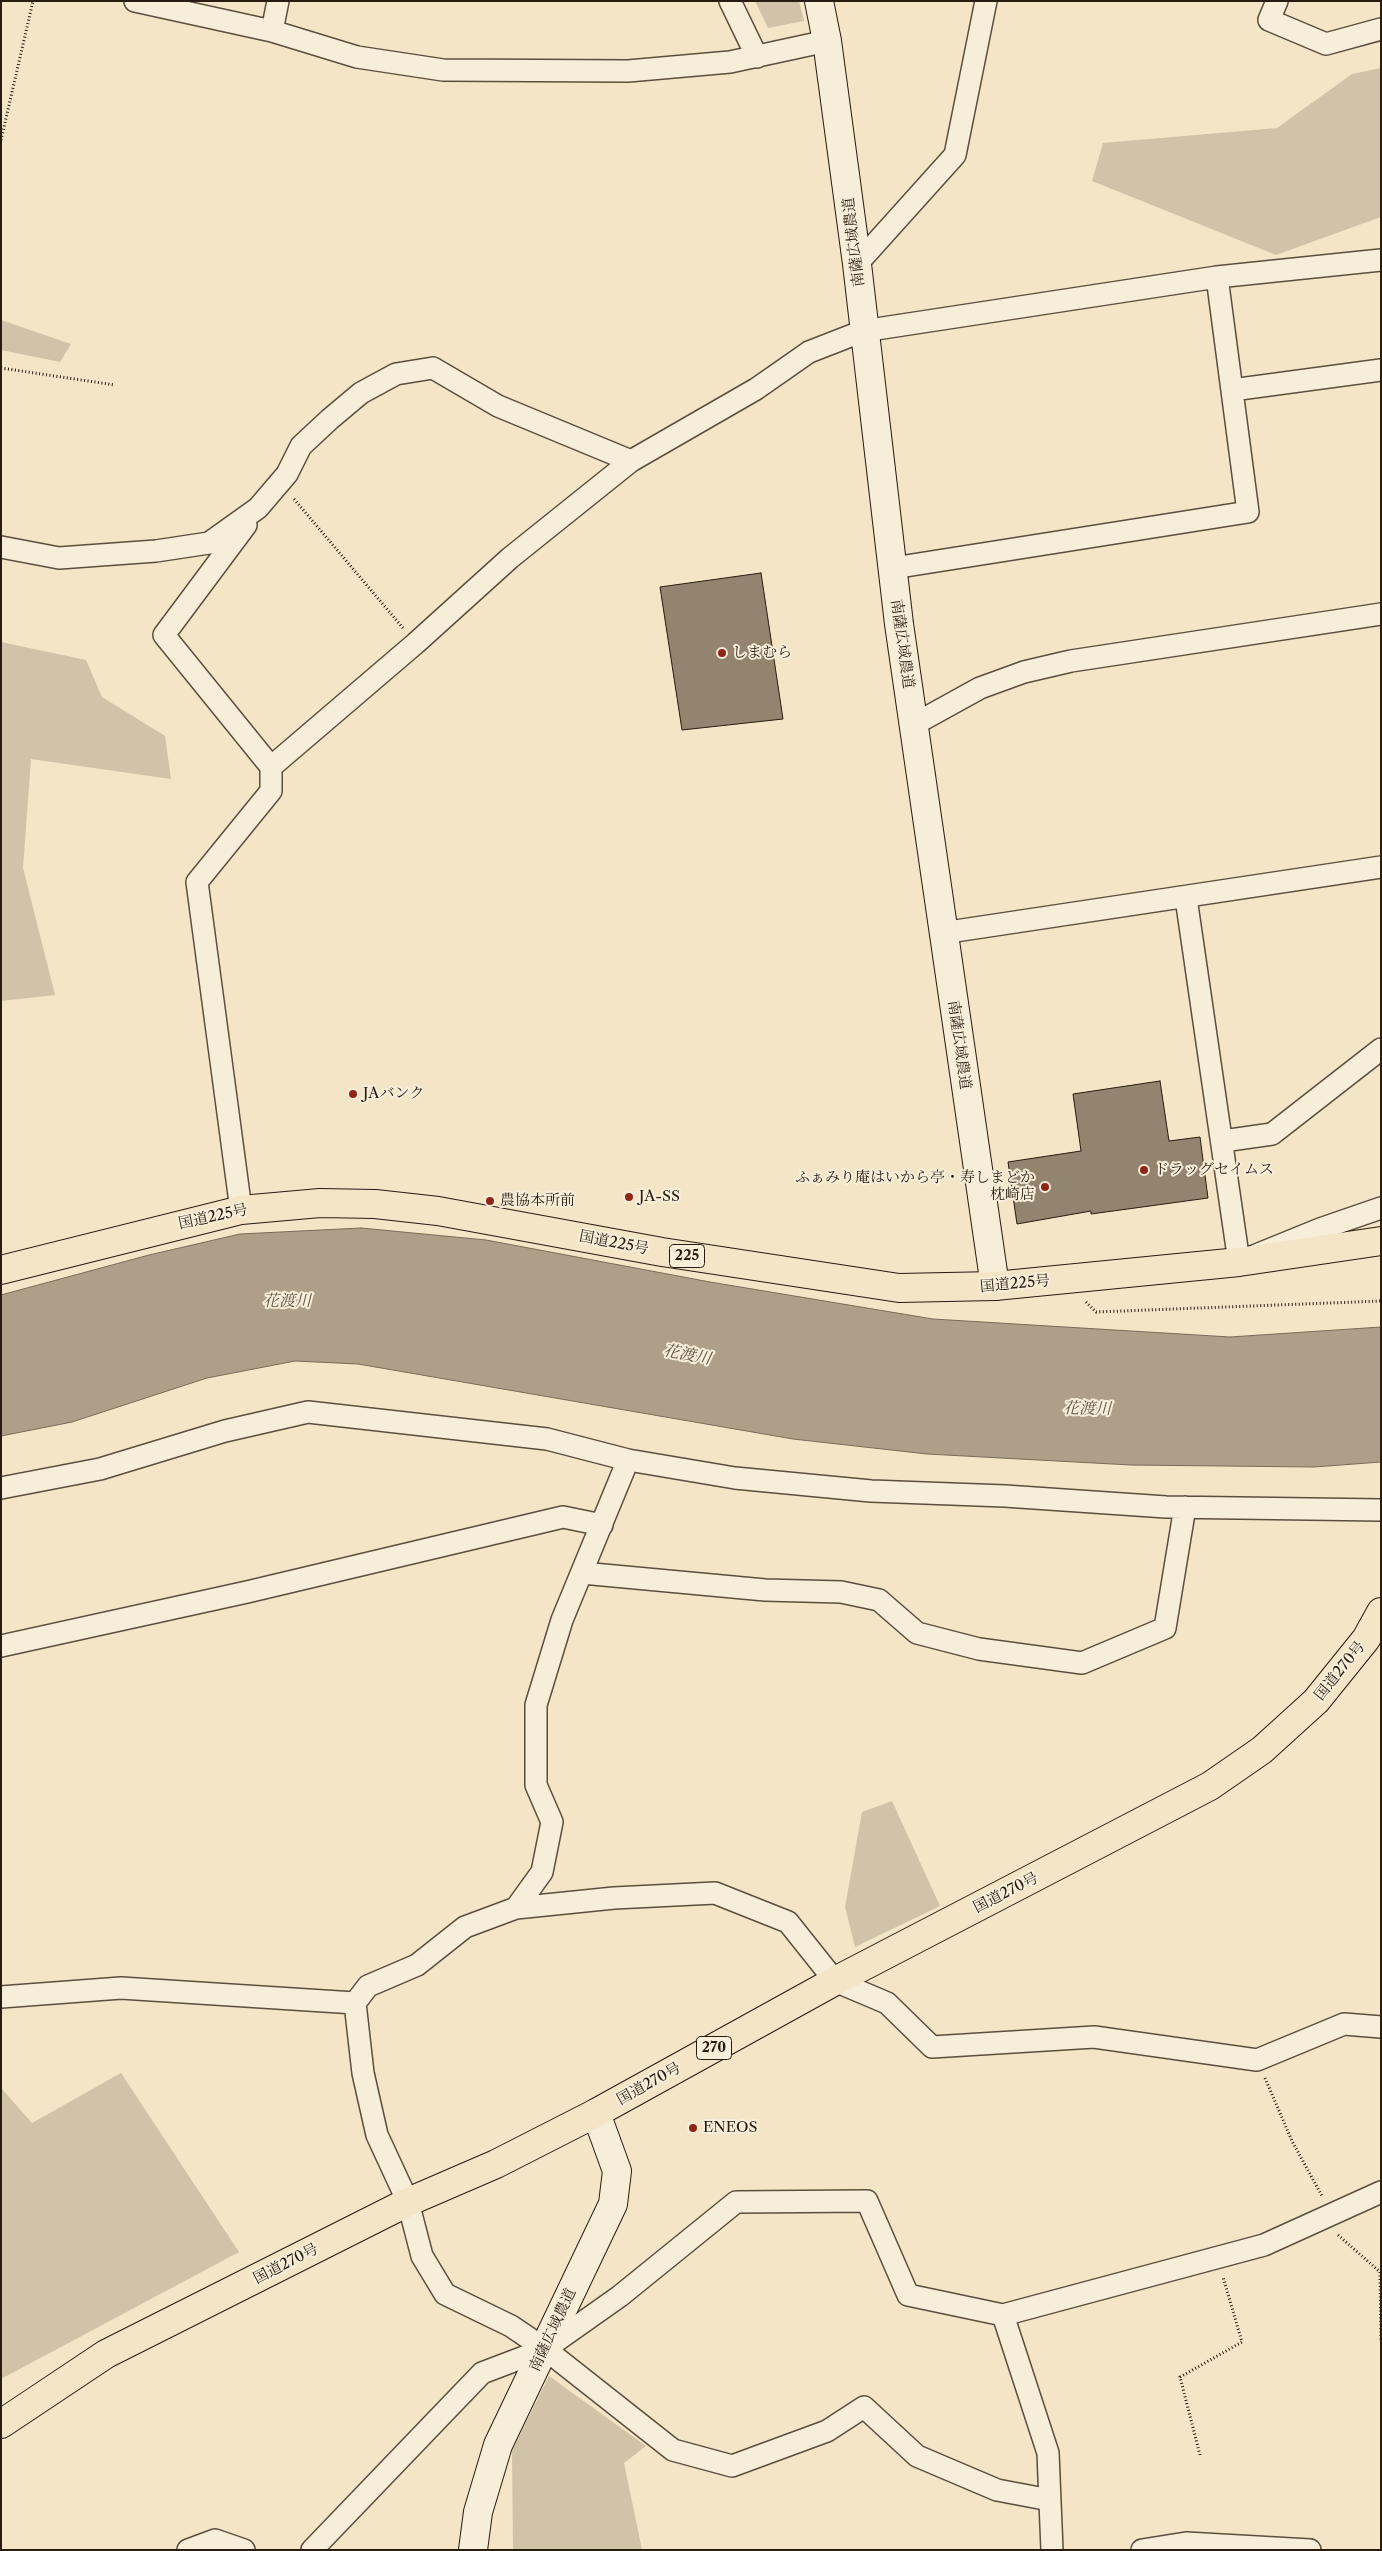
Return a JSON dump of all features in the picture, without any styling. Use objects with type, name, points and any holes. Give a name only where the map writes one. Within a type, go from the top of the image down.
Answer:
[{"type":"highway","name":"国道225号","points":[[1,1270],[241,1210],[320,1203],[376,1204],[438,1211],[662,1252],[854,1283],[899,1288],[995,1286],[1063,1280],[1239,1262],[1381,1241]]},
{"type":"highway","name":"国道270号","points":[[1,2424],[106,2354],[408,2202],[496,2164],[596,2113],[835,1981],[1210,1786],[1262,1750],[1316,1701],[1366,1639],[1381,1612]]},
{"type":"street","points":[[135,1],[272,31],[357,57],[443,70],[628,71],[730,62],[827,41]]},
{"type":"street","points":[[272,31],[278,1]]},
{"type":"street","points":[[730,1],[757,57]]},
{"type":"street","name":"南薩広域農道","points":[[819,1],[827,41],[857,264],[913,725],[995,1286]]},
{"type":"street","points":[[857,264],[955,155],[986,1]]},
{"type":"street","points":[[1277,1],[1269,20],[1326,44],[1381,29]]},
{"type":"street","points":[[271,767],[416,643],[510,558],[631,461],[756,389],[809,352],[864,331],[1217,277],[1381,260]]},
{"type":"street","points":[[893,568],[1248,512],[1217,277]]},
{"type":"street","points":[[241,1210],[197,882],[271,791],[271,767],[164,635],[258,508],[287,474],[300,446],[361,393],[396,374],[433,368],[498,406],[631,461]]},
{"type":"street","points":[[1232,390],[1381,370]]},
{"type":"street","points":[[1,547],[59,558],[156,551],[208,544],[258,508]]},
{"type":"street","points":[[913,725],[980,688],[1024,672],[1071,661],[1381,614]]},
{"type":"street","points":[[942,933],[1186,898],[1381,867]]},
{"type":"street","points":[[1186,898],[1223,1141],[1239,1262],[1320,1229],[1381,1208]]},
{"type":"street","points":[[1223,1141],[1272,1134],[1381,1049]]},
{"type":"street","points":[[1,1488],[100,1469],[225,1431],[308,1412],[547,1438],[628,1460],[735,1478],[871,1491],[1185,1507],[1381,1510]]},
{"type":"street","points":[[516,1908],[542,1872],[552,1822],[536,1785],[536,1705],[559,1628],[628,1460]]},
{"type":"street","points":[[582,1573],[765,1590],[841,1592],[879,1600],[917,1633],[979,1649],[1082,1663],[1165,1628],[1185,1507]]},
{"type":"street","points":[[1,1646],[247,1592],[563,1517],[602,1525]]},
{"type":"street","points":[[1050,2500],[997,2490],[917,2456],[864,2407],[827,2430],[732,2466],[673,2450],[545,2349],[511,2326],[445,2294],[422,2256],[408,2202],[377,2135],[363,2073],[355,2003],[368,1986],[417,1965],[465,1928],[516,1908],[614,1898],[715,1893],[788,1922],[835,1981],[887,2003],[932,2047],[1094,2037],[1257,2060],[1344,2024],[1381,2027]]},
{"type":"street","points":[[1,1997],[121,1988],[355,2003]]},
{"type":"street","name":"南薩広域農道","points":[[473,2550],[478,2512],[498,2445],[613,2204],[617,2171],[596,2113]]},
{"type":"street","points":[[312,2550],[482,2373],[545,2349],[620,2296],[736,2202],[867,2201],[908,2295],[1003,2315],[1264,2245],[1381,2192]]},
{"type":"street","points":[[1003,2315],[1048,2453],[1052,2550]]},
{"type":"street","points":[[188,2550],[214,2540],[244,2550]]},
{"type":"street","points":[[1142,2550],[1186,2543],[1310,2550]]},
{"type":"path","points":[[1,140],[33,1]]},
{"type":"path","points":[[1,368],[115,385]]},
{"type":"path","points":[[280,482],[416,643]]},
{"type":"path","points":[[1063,1280],[1096,1312],[1381,1301]]},
{"type":"path","points":[[1257,2060],[1326,2216],[1380,2272],[1381,2341]]},
{"type":"path","points":[[1200,2455],[1180,2377],[1242,2342],[1217,2257]]},
{"type":"shaded area","points":[[755,1],[799,1],[804,21],[768,28]]},
{"type":"shaded area","points":[[1381,68],[1381,217],[1276,255],[1092,181],[1103,143],[1277,128],[1352,74]]},
{"type":"shaded area","points":[[1,320],[71,344],[60,362],[1,350]]},
{"type":"shaded area","points":[[1,642],[86,660],[102,697],[165,736],[171,779],[31,759],[23,868],[55,995],[1,1001]]},
{"type":"shaded area","points":[[892,1801],[940,1906],[855,1947],[845,1907],[862,1812]]},
{"type":"shaded area","points":[[121,2073],[239,2252],[1,2379],[1,2088],[32,2123]]},
{"type":"shaded area","points":[[549,2376],[646,2446],[624,2463],[642,2550],[513,2550],[512,2451]]},
{"type":"water","name":"花渡川","points":[[361,1228],[486,1240],[710,1282],[933,1319],[1230,1337],[1381,1327],[1381,1462],[1314,1467],[1131,1465],[927,1454],[793,1439],[358,1364],[295,1361],[207,1378],[72,1422],[1,1436],[1,1295],[149,1255],[240,1234]]},
{"type":"building","name":"しまむら","points":[[761,573],[783,719],[682,730],[660,587]]},
{"type":"building","name":"ドラッグセイムス","points":[[1160,1081],[1169,1141],[1200,1137],[1208,1198],[1091,1214],[1091,1211],[1017,1224],[1008,1162],[1081,1151],[1073,1094]]},
{"type":"place","name":"しまむら","points":[[722,653]]},
{"type":"place","name":"JAバンク","points":[[353,1094]]},
{"type":"place","name":"ドラッグセイムス","points":[[1144,1170]]},
{"type":"place","name":"ふぁみり庵はいから亭・寿しまどか 枕崎店","points":[[1045,1187]]},
{"type":"place","name":"JA-SS","points":[[629,1197]]},
{"type":"place","name":"農協本所前","points":[[490,1201]]},
{"type":"place","name":"ENEOS","points":[[693,2128]]}]
